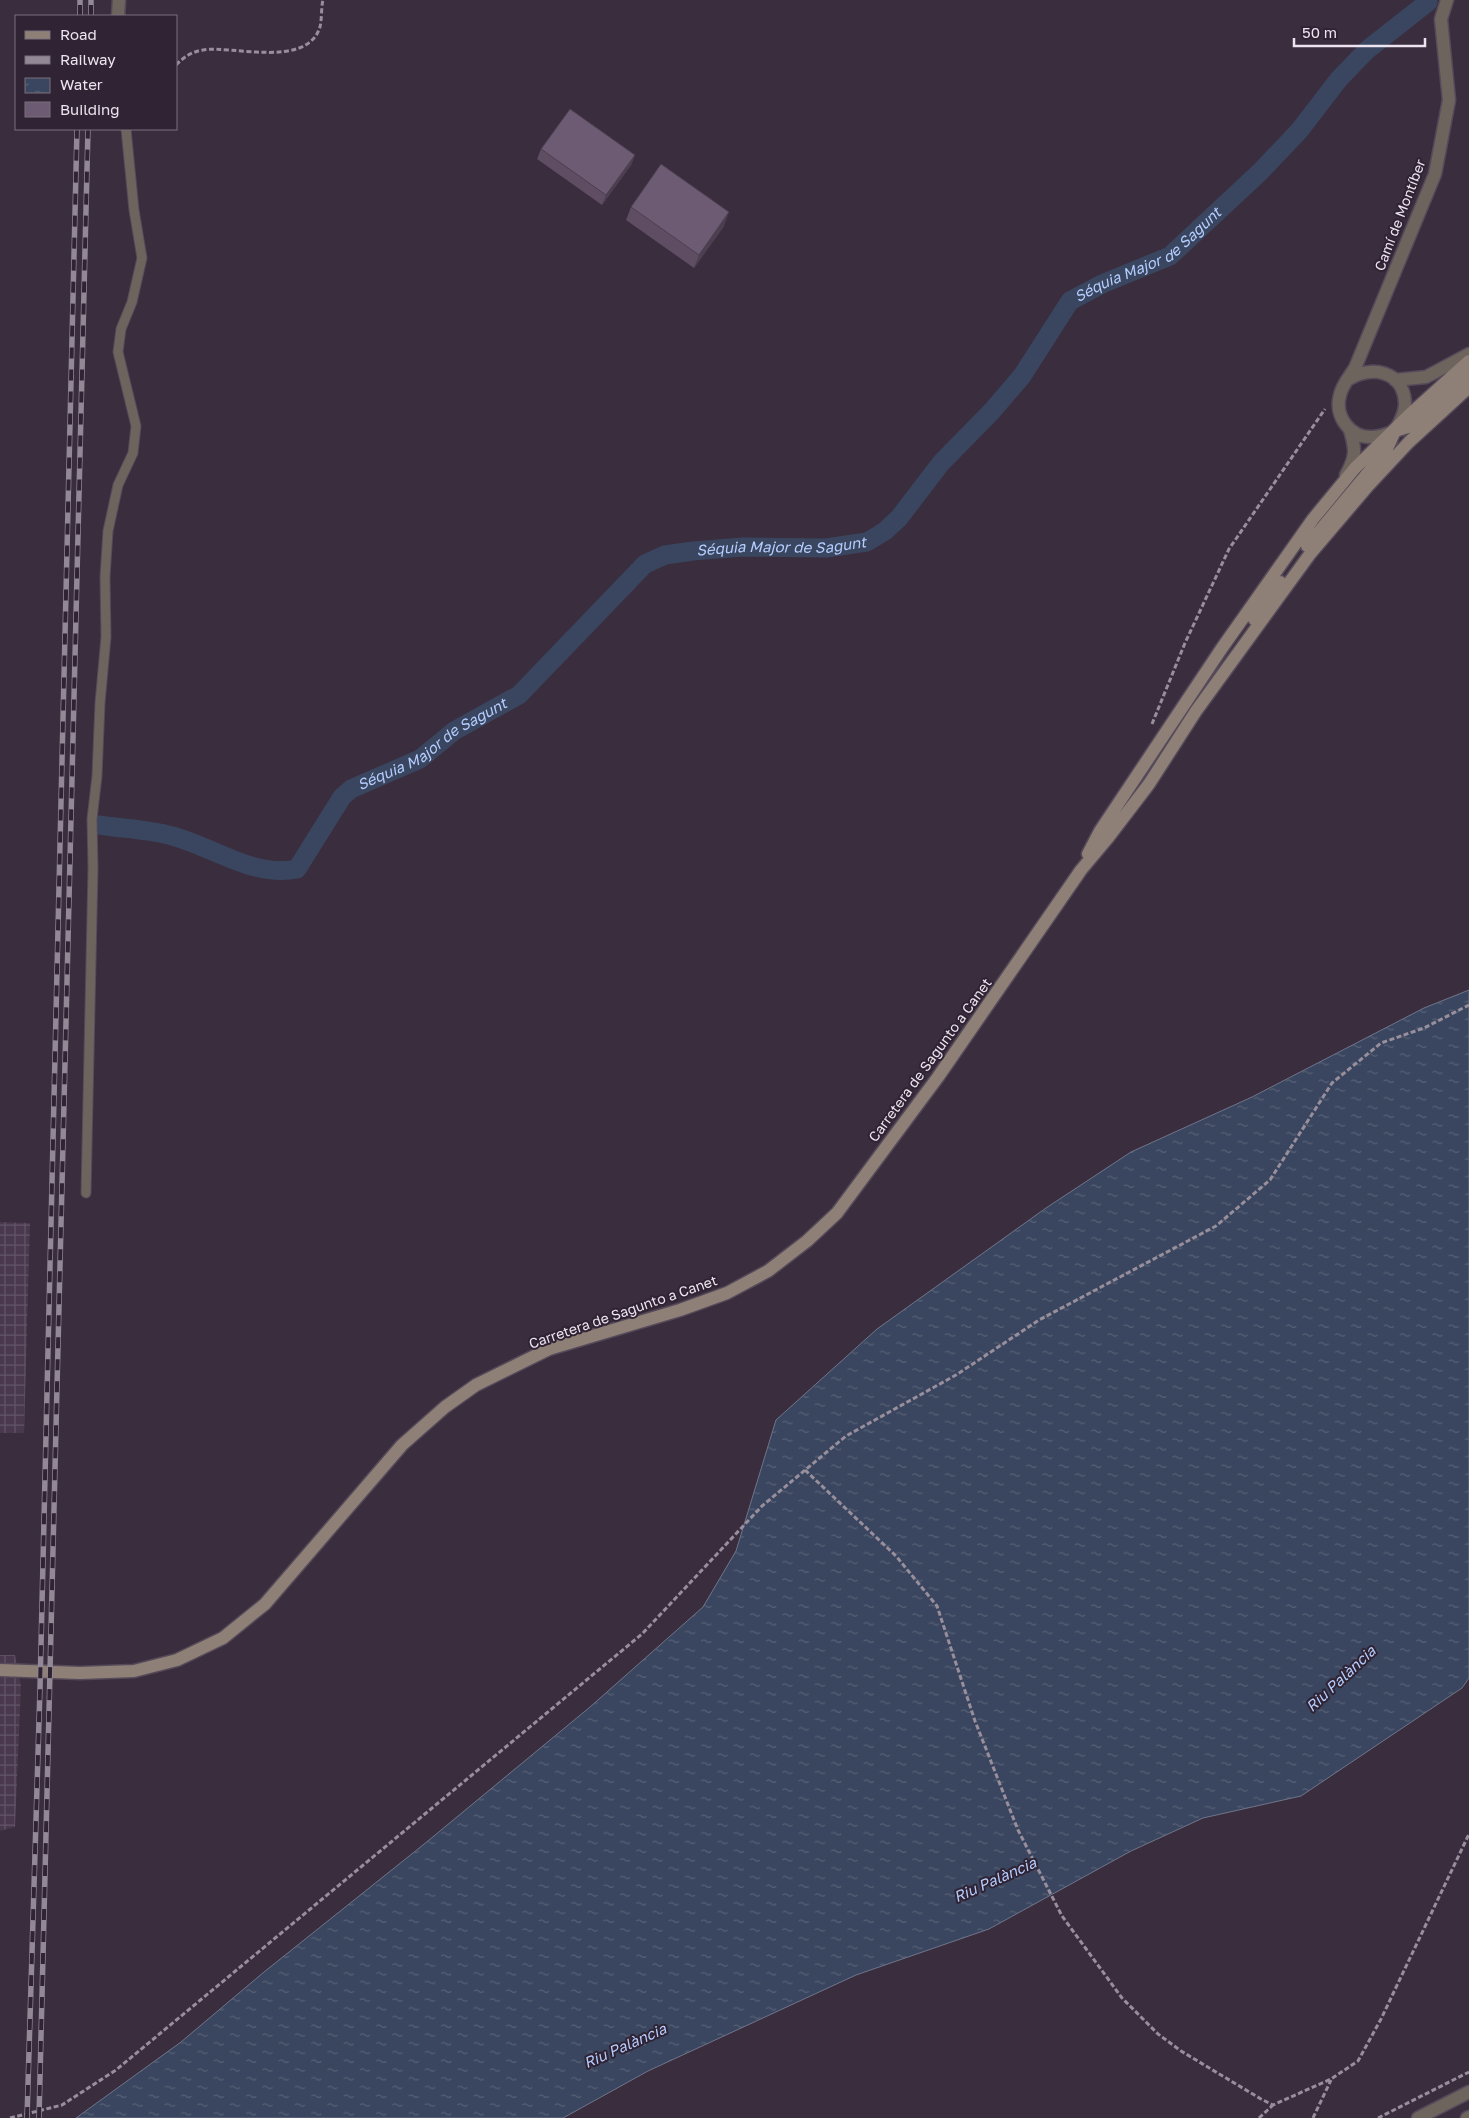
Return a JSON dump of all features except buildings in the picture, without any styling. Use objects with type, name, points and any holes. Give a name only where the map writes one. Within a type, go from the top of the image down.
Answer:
[{"type":"main road","points":[[1080,870],[1100,831],[1291,548],[1355,468],[1395,431],[1408,416],[1469,361]]},
{"type":"main road","points":[[1224,674],[1240,641],[1264,604],[1326,521],[1386,451],[1395,431],[1411,426],[1469,374]]},
{"type":"main road","points":[[1080,870],[1107,840],[1149,784],[1196,711],[1310,554],[1367,487],[1409,442],[1469,386]]},
{"type":"main road","name":"Carretera de Sagunto a Canet","points":[[0,1670],[80,1673],[134,1671],[177,1660],[223,1638],[264,1604],[402,1445],[445,1407],[476,1385],[549,1349],[718,1297],[768,1272],[807,1241],[837,1213],[938,1077],[1080,870]]},
{"type":"street","points":[[118,15],[119,0]]},
{"type":"street","name":"Camí de Montíber","points":[[1349,379],[1435,174],[1450,100],[1441,19],[1447,0]]},
{"type":"street","points":[[1350,430],[1361,436],[1372,438],[1395,431],[1404,411],[1405,401],[1402,390],[1395,380],[1368,364],[1362,347]]},
{"type":"street","points":[[1395,380],[1426,377],[1469,354]]},
{"type":"street","points":[[1341,485],[1355,455],[1355,447],[1350,430],[1343,421],[1339,411],[1339,397],[1342,388],[1349,379],[1363,372],[1379,371]]},
{"type":"street","points":[[1418,2118],[1469,2092]]},
{"type":"lane","points":[[86,1194],[93,868],[92,819],[97,776],[100,703],[106,637],[105,577],[108,531],[118,485],[133,453],[136,426],[118,352],[121,329],[132,302],[142,258],[134,210],[126,130]]},
{"type":"path","points":[[178,63],[186,56],[204,50],[274,53],[301,46],[312,40],[320,27],[322,0]]},
{"type":"path","points":[[1150,728],[1185,643],[1229,549],[1316,422]]},
{"type":"path","points":[[10,2118],[62,2105],[116,2070],[642,1634],[762,1506],[846,1436],[956,1375],[1039,1320],[1216,1226],[1270,1180],[1332,1083],[1381,1043],[1424,1028],[1469,1005]]},
{"type":"path","points":[[805,1470],[896,1556],[937,1606],[975,1721],[1018,1830],[1062,1916],[1122,1998],[1158,2034],[1181,2052],[1273,2105]]},
{"type":"path","points":[[1259,2118],[1273,2105],[1331,2079],[1358,2061],[1382,2019],[1469,1834]]},
{"type":"path","points":[[1378,2118],[1469,2072]]},
{"type":"path","points":[[1313,2118],[1331,2079]]},
{"type":"shaded area","points":[[0,1222],[30,1223],[24,1433],[0,1433]]},
{"type":"shaded area","points":[[0,1655],[15,1655],[21,1686],[15,1827],[0,1831]]},
{"type":"water","name":"Riu Palància","points":[[1469,990],[1469,1678],[1462,1688],[1301,1796],[1203,1818],[1131,1851],[989,1929],[856,1975],[648,2071],[563,2118],[76,2118],[181,2042],[264,1972],[423,1845],[590,1707],[703,1607],[736,1551],[776,1420],[877,1329],[1046,1208],[1131,1152],[1252,1097],[1424,1008]]},
{"type":"waterway","name":"Séquia Major de Sagunt","points":[[99,825],[145,830],[172,836],[234,860],[265,869],[281,871],[297,869],[342,797],[351,789],[420,759],[454,731],[519,695],[645,564],[665,555],[693,551],[743,547],[826,548],[867,542],[885,531],[899,518],[941,463],[992,411],[1022,376],[1070,301],[1102,284],[1170,256],[1260,172],[1299,131],[1339,79],[1367,50],[1428,2]]},
{"type":"railway","points":[[80,0],[80,15]]},
{"type":"railway","points":[[91,0],[91,15]]},
{"type":"railway","points":[[27,2118],[40,1688],[77,130]]},
{"type":"railway","points":[[39,2118],[88,130]]}]
